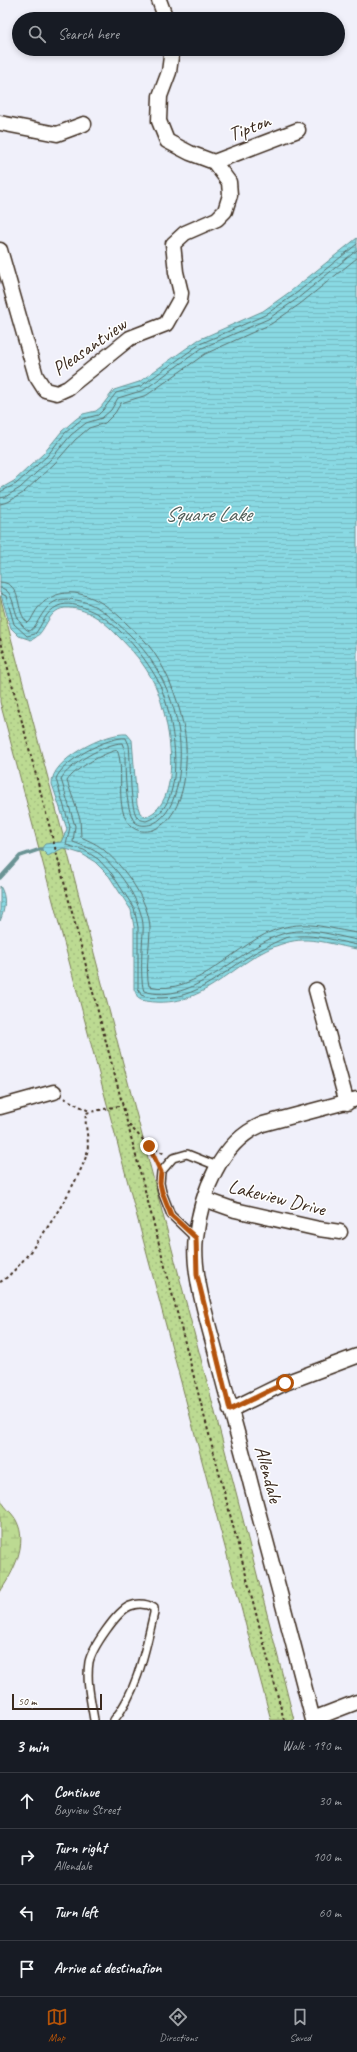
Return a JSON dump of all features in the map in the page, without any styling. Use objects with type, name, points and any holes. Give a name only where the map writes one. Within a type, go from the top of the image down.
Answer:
[{"type":"street","points":[[159,0],[163,12]]},
{"type":"street","points":[[171,56],[169,72],[160,96],[159,121],[167,141],[190,153],[214,162]]},
{"type":"street","points":[[0,123],[56,134],[84,124]]},
{"type":"street","name":"Tipton","points":[[214,162],[298,130]]},
{"type":"street","name":"Pleasantview","points":[[0,250],[36,376],[44,390],[57,393],[68,388],[130,338],[166,324],[180,299],[181,292],[176,272],[173,244],[185,233],[217,219],[224,211],[230,195],[229,182],[214,162]]},
{"type":"street","points":[[316,990],[352,1101]]},
{"type":"street","points":[[0,1107],[54,1092]]},
{"type":"street","name":"Allendale","points":[[313,1719],[230,1410],[197,1275],[196,1238],[204,1199],[217,1166],[229,1149],[251,1129],[269,1122],[352,1101]]},
{"type":"street","name":"Lakeview Drive","points":[[204,1199],[235,1210],[319,1229],[340,1232]]},
{"type":"street","points":[[230,1410],[285,1383],[357,1356]]},
{"type":"street","points":[[313,1719],[357,1702]]},
{"type":"lane","points":[[196,1238],[171,1215],[162,1192],[160,1183],[161,1172],[173,1158],[180,1155],[192,1154],[217,1166]]},
{"type":"lane","points":[[94,1720],[88,1678],[90,1661],[99,1641],[119,1615],[130,1606],[147,1604],[154,1608],[154,1613],[140,1669],[125,1707],[114,1720]]},
{"type":"path","points":[[0,638],[284,1720]]},
{"type":"path","points":[[54,1092],[90,1111],[107,1110],[123,1105]]},
{"type":"path","points":[[0,1282],[14,1271],[42,1234],[73,1186],[82,1167],[87,1151],[86,1115],[90,1111]]},
{"type":"path","points":[[128,1124],[149,1146],[161,1172]]},
{"type":"path","points":[[149,1146],[173,1158]]},
{"type":"green space","points":[[0,596],[237,1496],[294,1720],[271,1720],[0,702]]},
{"type":"green space","points":[[0,1497],[3,1504],[16,1520],[20,1529],[21,1539],[18,1558],[10,1576],[0,1592]]},
{"type":"water","name":"Square Lake","points":[[357,238],[357,949],[312,940],[285,943],[266,950],[201,992],[183,999],[163,1002],[141,1000],[138,998],[134,989],[134,927],[131,910],[109,876],[95,862],[82,854],[63,848],[48,856],[41,849],[45,844],[61,842],[67,829],[52,784],[54,775],[69,757],[81,749],[106,738],[127,734],[132,740],[137,804],[140,813],[145,817],[158,808],[166,794],[170,776],[168,734],[164,714],[154,683],[142,663],[112,630],[87,612],[73,608],[59,610],[50,617],[40,633],[31,640],[19,636],[11,628],[0,592],[0,489],[14,481],[44,453],[62,431],[76,419],[83,414],[96,411],[101,407],[114,390],[139,382],[198,340],[263,311],[291,291]]},
{"type":"water","points":[[0,886],[4,895],[4,904],[0,921]]},
{"type":"waterway","points":[[0,878],[20,856],[41,849]]},
{"type":"route","points":[[149,1146],[161,1172],[160,1183],[162,1192],[171,1215],[181,1226],[196,1238],[197,1275],[230,1410],[285,1383]]}]
